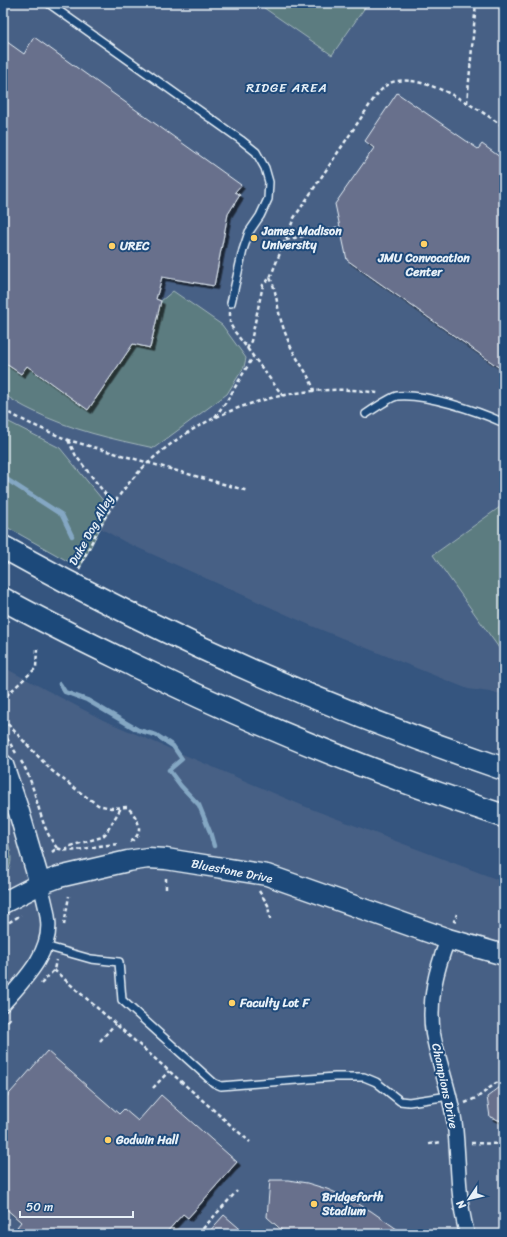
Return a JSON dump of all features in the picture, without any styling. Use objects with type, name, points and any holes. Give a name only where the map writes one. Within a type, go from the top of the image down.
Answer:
[{"type":"highway","points":[[3,547],[76,587],[174,636],[275,681],[401,733],[504,769]]},
{"type":"highway","points":[[3,599],[55,627],[258,722],[342,757],[504,816]]},
{"type":"street","points":[[3,764],[15,798],[40,884],[48,920],[48,931],[45,946],[32,968],[3,1004]]},
{"type":"street","name":"Bluestone Drive","points":[[3,903],[40,884],[59,878],[128,861],[148,858],[166,859],[267,875],[448,940],[504,955]]},
{"type":"street","name":"Champions Drive","points":[[448,940],[435,980],[431,1015],[435,1042],[455,1126],[460,1200],[467,1234]]},
{"type":"lane","points":[[48,3],[256,152],[265,168],[269,182],[268,198],[260,216],[249,232],[243,250],[232,303]]},
{"type":"lane","points":[[366,414],[396,396],[416,396],[437,400],[504,423]]},
{"type":"lane","points":[[45,946],[91,959],[119,962],[122,1000],[214,1083],[221,1086],[335,1077],[364,1077],[376,1082],[400,1101],[408,1102],[449,1096]]},
{"type":"path","points":[[467,103],[476,3]]},
{"type":"path","points":[[247,349],[251,341],[263,285],[270,278],[294,218],[375,96],[385,86],[397,81],[417,82],[450,94],[480,110],[504,127]]},
{"type":"path","points":[[286,240],[340,227]]},
{"type":"path","points":[[270,278],[274,285],[278,308],[288,340],[299,362],[312,381],[314,391]]},
{"type":"path","points":[[232,303],[229,314],[230,324],[247,349],[284,396]]},
{"type":"path","points":[[214,418],[228,399],[253,357]]},
{"type":"path","name":"Duke Dog Alley","points":[[78,572],[113,504],[147,463],[177,439],[214,418],[242,407],[284,396],[314,391],[351,390],[396,396]]},
{"type":"path","points":[[3,410],[68,440],[248,491]]},
{"type":"path","points":[[68,440],[76,456],[113,504]]},
{"type":"path","points":[[3,702],[7,695],[36,668],[37,649]]},
{"type":"path","points":[[3,719],[51,770],[81,793],[98,805],[111,808],[127,807],[133,812],[140,827],[139,834],[132,842],[128,843]]},
{"type":"path","points":[[30,777],[50,840],[57,848],[65,851],[122,843]]},
{"type":"path","points":[[65,851],[70,846],[102,837],[122,807]]},
{"type":"path","points":[[52,852],[57,848]]},
{"type":"path","points":[[166,870],[166,890]]},
{"type":"path","points":[[259,891],[268,905],[270,919]]},
{"type":"path","points":[[62,931],[69,896]]},
{"type":"path","points":[[3,926],[23,914]]},
{"type":"path","points":[[457,914],[454,921],[461,923]]},
{"type":"path","points":[[54,970],[250,1142]]},
{"type":"path","points":[[100,1041],[115,1024]]},
{"type":"path","points":[[153,1088],[169,1071]]},
{"type":"path","points":[[465,1103],[478,1097],[496,1083],[504,1082]]},
{"type":"path","points":[[429,1144],[442,1142]]},
{"type":"path","points":[[470,1143],[504,1144]]},
{"type":"path","points":[[198,1234],[237,1191]]},
{"type":"shaded area","name":"James Madison University","points":[[3,3],[504,3],[504,694],[468,689],[312,626],[125,542],[3,473]]},
{"type":"shaded area","points":[[3,667],[103,720],[306,807],[504,882],[504,1234],[3,1234]]},
{"type":"green space","points":[[257,3],[368,3],[332,55]]},
{"type":"green space","points":[[173,291],[222,325],[246,358],[244,367],[227,394],[154,448],[107,437],[62,424],[29,409],[3,394],[3,362],[21,374],[27,366],[88,409],[133,344],[150,348],[161,301]]},
{"type":"green space","points":[[3,419],[60,448],[110,509],[80,568],[3,525]]},
{"type":"green space","points":[[500,507],[504,514],[504,645],[499,648],[433,555]]},
{"type":"green space","points":[[3,827],[11,860],[8,872],[3,877]]},
{"type":"building","name":"UREC","points":[[34,37],[241,185],[235,192],[240,195],[228,214],[214,286],[162,277],[156,299],[161,301],[150,348],[133,344],[88,410],[27,366],[21,374],[3,362],[3,39],[24,54]]},
{"type":"building","name":"JMU Convocation Center","points":[[397,93],[478,149],[482,144],[504,160],[504,371],[347,260],[335,204],[374,148],[365,141]]},
{"type":"building","name":"Godwin Hall","points":[[47,1051],[119,1114],[124,1109],[138,1121],[161,1095],[237,1162],[188,1218],[183,1214],[165,1234],[26,1234],[17,1227],[21,1222],[3,1206],[3,1101]]},
{"type":"building","points":[[504,1084],[504,1122],[490,1117],[487,1097]]},
{"type":"building","name":"Bridgeforth Stadium","points":[[270,1180],[288,1180],[307,1183],[327,1189],[348,1198],[371,1211],[404,1234],[286,1234],[267,1217]]},
{"type":"building","points":[[224,1215],[246,1234],[207,1234]]},
{"type":"waterway","points":[[3,477],[62,515],[72,536]]},
{"type":"waterway","points":[[60,684],[65,692],[87,700],[138,730],[156,735],[173,746],[182,759],[169,770],[181,786],[199,805],[214,846]]},
{"type":"place","name":"James Madison University","points":[[254,238]]},
{"type":"place","name":"JMU Convocation Center","points":[[424,244]]},
{"type":"place","name":"UREC","points":[[112,246]]},
{"type":"place","name":"Faculty Lot F","points":[[232,1003]]},
{"type":"place","name":"Godwin Hall","points":[[108,1140]]},
{"type":"place","name":"Bridgeforth Stadium","points":[[314,1204]]},
{"type":"district","name":"RIDGE AREA","points":[[287,87]]}]
